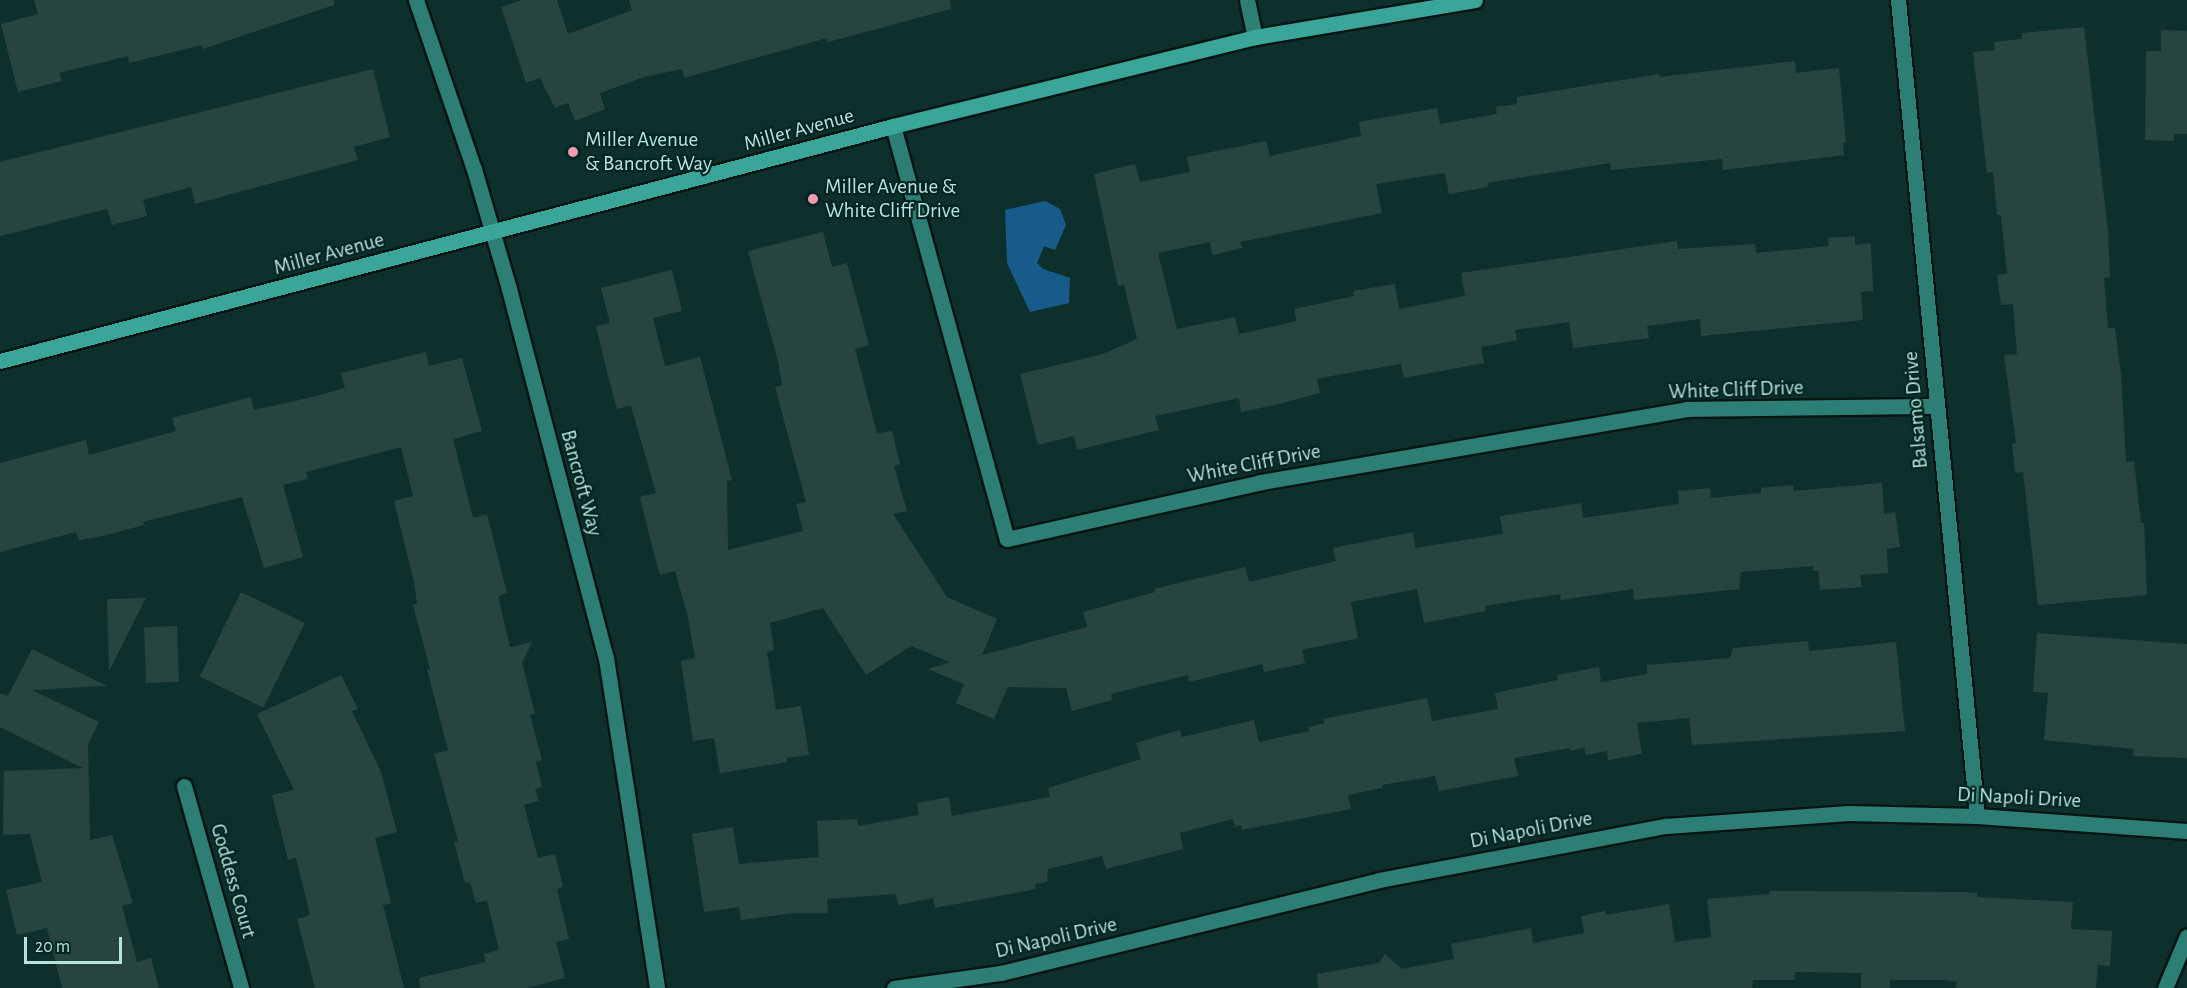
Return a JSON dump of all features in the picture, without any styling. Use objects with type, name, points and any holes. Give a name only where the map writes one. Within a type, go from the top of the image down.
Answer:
[{"type":"main road","name":"Miller Avenue","points":[[0,361],[893,126],[1255,37],[1475,0]]},
{"type":"street","name":"Bancroft Way","points":[[416,0],[493,233],[606,658],[657,988]]},
{"type":"street","points":[[1247,0],[1255,37]]},
{"type":"street","name":"Balsamo Drive","points":[[1898,0],[1977,816]]},
{"type":"street","name":"White Cliff Drive","points":[[893,126],[1007,539],[1261,482],[1687,409],[1936,406]]},
{"type":"street","name":"Goddess Court","points":[[184,786],[241,988]]},
{"type":"street","name":"Di Napoli Drive","points":[[894,988],[1001,973],[1379,880],[1666,826],[1849,813],[1977,816],[2187,831]]},
{"type":"street","points":[[2165,988],[2187,936]]},
{"type":"water","points":[[1045,201],[1060,209],[1066,225],[1055,250],[1044,246],[1037,263],[1043,269],[1070,278],[1069,303],[1030,312],[1007,263],[1005,210]]},
{"type":"building","points":[[34,0],[334,0],[334,5],[203,49],[202,45],[129,63],[128,56],[59,73],[62,81],[18,92],[1,24],[38,14]]},
{"type":"building","points":[[522,0],[557,0],[568,34],[632,10],[629,0],[950,0],[951,9],[828,42],[827,38],[684,78],[682,69],[644,77],[600,93],[605,109],[575,121],[568,103],[555,108],[540,78],[526,83],[501,7]]},
{"type":"building","points":[[2084,27],[2108,231],[2110,277],[2104,278],[2108,328],[2115,328],[2121,374],[2126,462],[2134,461],[2141,523],[2144,523],[2147,595],[2038,605],[2023,472],[2015,473],[2012,444],[2016,443],[2004,355],[2017,354],[2013,304],[2001,305],[1997,275],[2007,274],[2001,215],[1997,215],[1993,172],[1987,173],[1973,52],[1995,50],[1994,42],[2022,39],[2022,33]]},
{"type":"building","points":[[2161,30],[2187,31],[2187,134],[2174,134],[2174,141],[2145,140],[2146,51],[2161,51]]},
{"type":"building","points":[[1795,61],[1796,73],[1839,68],[1846,143],[1843,143],[1844,155],[1723,170],[1722,159],[1611,170],[1610,163],[1487,183],[1488,187],[1449,194],[1445,173],[1376,184],[1382,213],[1240,242],[1242,248],[1212,255],[1210,242],[1158,253],[1177,329],[1235,317],[1239,334],[1297,321],[1294,309],[1354,296],[1353,291],[1395,284],[1399,309],[1465,296],[1461,273],[1677,241],[1678,249],[1755,244],[1756,253],[1829,246],[1828,238],[1855,236],[1855,245],[1871,243],[1873,291],[1861,292],[1863,320],[1701,336],[1700,319],[1647,326],[1649,338],[1573,348],[1569,322],[1515,330],[1517,340],[1481,347],[1484,363],[1404,378],[1401,364],[1342,374],[1317,379],[1320,393],[1275,405],[1241,412],[1239,398],[1155,416],[1159,430],[1077,450],[1074,436],[1038,445],[1020,374],[1103,354],[1137,339],[1124,285],[1118,286],[1094,174],[1135,164],[1140,182],[1190,172],[1187,157],[1266,141],[1270,156],[1361,136],[1359,122],[1437,108],[1440,124],[1497,114],[1496,107],[1517,104],[1517,97],[1659,74],[1659,77]]},
{"type":"building","points":[[373,69],[390,137],[354,147],[358,160],[195,204],[191,187],[143,200],[147,216],[112,225],[107,209],[0,236],[0,162]]},
{"type":"building","points":[[823,232],[832,267],[847,263],[869,345],[855,349],[877,434],[892,431],[900,464],[894,466],[907,511],[893,514],[947,597],[997,619],[982,655],[1087,627],[1083,612],[1155,592],[1154,589],[1245,567],[1249,582],[1336,561],[1333,548],[1413,532],[1415,548],[1503,534],[1500,516],[1581,503],[1583,518],[1679,504],[1678,491],[1710,488],[1711,498],[1761,493],[1761,488],[1793,485],[1794,491],[1882,483],[1884,514],[1895,512],[1900,547],[1887,549],[1888,573],[1860,575],[1862,587],[1820,590],[1818,571],[1813,571],[1813,566],[1741,572],[1739,589],[1634,600],[1633,589],[1561,600],[1560,594],[1485,606],[1486,611],[1424,623],[1417,589],[1351,602],[1358,638],[1302,650],[1305,663],[1264,672],[1262,664],[1189,682],[1188,675],[1111,694],[1112,700],[1072,711],[1066,688],[1008,687],[994,719],[956,703],[964,684],[928,669],[950,662],[911,646],[866,675],[823,608],[770,623],[774,650],[767,652],[776,710],[801,706],[809,755],[786,758],[787,762],[720,773],[714,738],[693,741],[681,661],[695,658],[687,613],[675,571],[660,575],[651,542],[640,497],[656,493],[631,406],[617,409],[608,376],[596,326],[610,323],[601,288],[672,270],[682,311],[653,318],[665,366],[700,357],[732,480],[727,481],[728,550],[803,531],[796,504],[806,502],[775,387],[782,385],[778,361],[748,251]]},
{"type":"building","points":[[426,352],[429,366],[462,358],[482,431],[453,439],[473,518],[487,514],[507,593],[498,596],[510,647],[532,642],[522,663],[535,714],[530,715],[542,760],[536,762],[542,787],[535,789],[539,801],[524,805],[538,858],[555,854],[563,887],[557,889],[569,939],[556,942],[565,978],[527,988],[420,988],[419,978],[486,962],[484,954],[499,950],[487,900],[476,903],[470,882],[465,883],[454,842],[458,841],[434,754],[448,750],[413,605],[417,604],[414,582],[394,501],[413,496],[401,447],[306,472],[308,479],[283,485],[303,557],[264,568],[242,497],[143,522],[144,525],[103,536],[79,540],[76,532],[0,552],[0,463],[86,440],[89,455],[176,431],[172,418],[251,397],[254,410],[313,397],[345,388],[341,373]]},
{"type":"building","points":[[241,592],[305,623],[264,708],[200,676]]},
{"type":"building","points":[[146,598],[109,671],[107,599]]},
{"type":"building","points":[[177,626],[179,682],[146,683],[144,627]]},
{"type":"building","points":[[2037,633],[2187,644],[2187,758],[2133,756],[2134,749],[2044,740],[2048,693],[2033,692]]},
{"type":"building","points":[[1808,641],[1809,651],[1896,642],[1905,731],[1692,745],[1689,718],[1637,723],[1642,754],[1608,760],[1607,751],[1586,755],[1584,748],[1570,751],[1570,748],[1514,758],[1518,776],[1439,791],[1435,776],[1382,785],[1382,788],[1348,795],[1351,809],[1241,830],[1241,825],[1235,827],[1233,819],[1180,833],[1183,849],[1106,869],[1102,856],[1048,869],[1047,882],[1035,884],[1036,889],[935,908],[933,898],[898,905],[896,894],[827,899],[828,913],[793,913],[741,920],[739,907],[704,912],[692,834],[733,827],[739,864],[819,857],[817,821],[857,819],[858,826],[919,815],[917,803],[949,797],[952,816],[1050,797],[1048,788],[1141,759],[1136,743],[1180,730],[1182,737],[1254,720],[1259,742],[1309,731],[1308,727],[1324,723],[1323,719],[1427,698],[1432,721],[1498,709],[1495,693],[1558,680],[1557,675],[1599,667],[1601,682],[1647,674],[1647,665],[1730,658],[1733,648]]},
{"type":"building","points":[[32,649],[107,686],[32,690],[99,722],[88,745],[90,840],[112,835],[133,903],[122,906],[137,962],[151,958],[159,988],[62,988],[47,928],[17,935],[6,890],[42,882],[30,834],[3,835],[4,771],[83,768],[0,727],[0,693],[8,696]]},
{"type":"building","points":[[341,675],[358,709],[352,711],[381,772],[397,832],[375,838],[391,903],[383,905],[404,988],[315,988],[297,919],[310,915],[296,858],[288,860],[272,795],[294,790],[257,714]]},
{"type":"building","points":[[1770,891],[1962,892],[1977,893],[1977,897],[2073,902],[2071,929],[2112,931],[2110,966],[2098,965],[2096,988],[1956,988],[1957,982],[1946,980],[1890,980],[1890,988],[1861,988],[1861,973],[1795,972],[1794,980],[1753,980],[1752,988],[1318,988],[1317,974],[1379,963],[1385,954],[1402,969],[1454,959],[1451,944],[1531,928],[1533,943],[1584,933],[1581,916],[1606,911],[1606,915],[1669,904],[1675,942],[1711,937],[1707,899],[1770,894]]},
{"type":"place","name":"Miller Avenue & Bancroft Way","points":[[573,152]]},
{"type":"place","name":"Miller Avenue & White Cliff Drive","points":[[813,199]]}]
